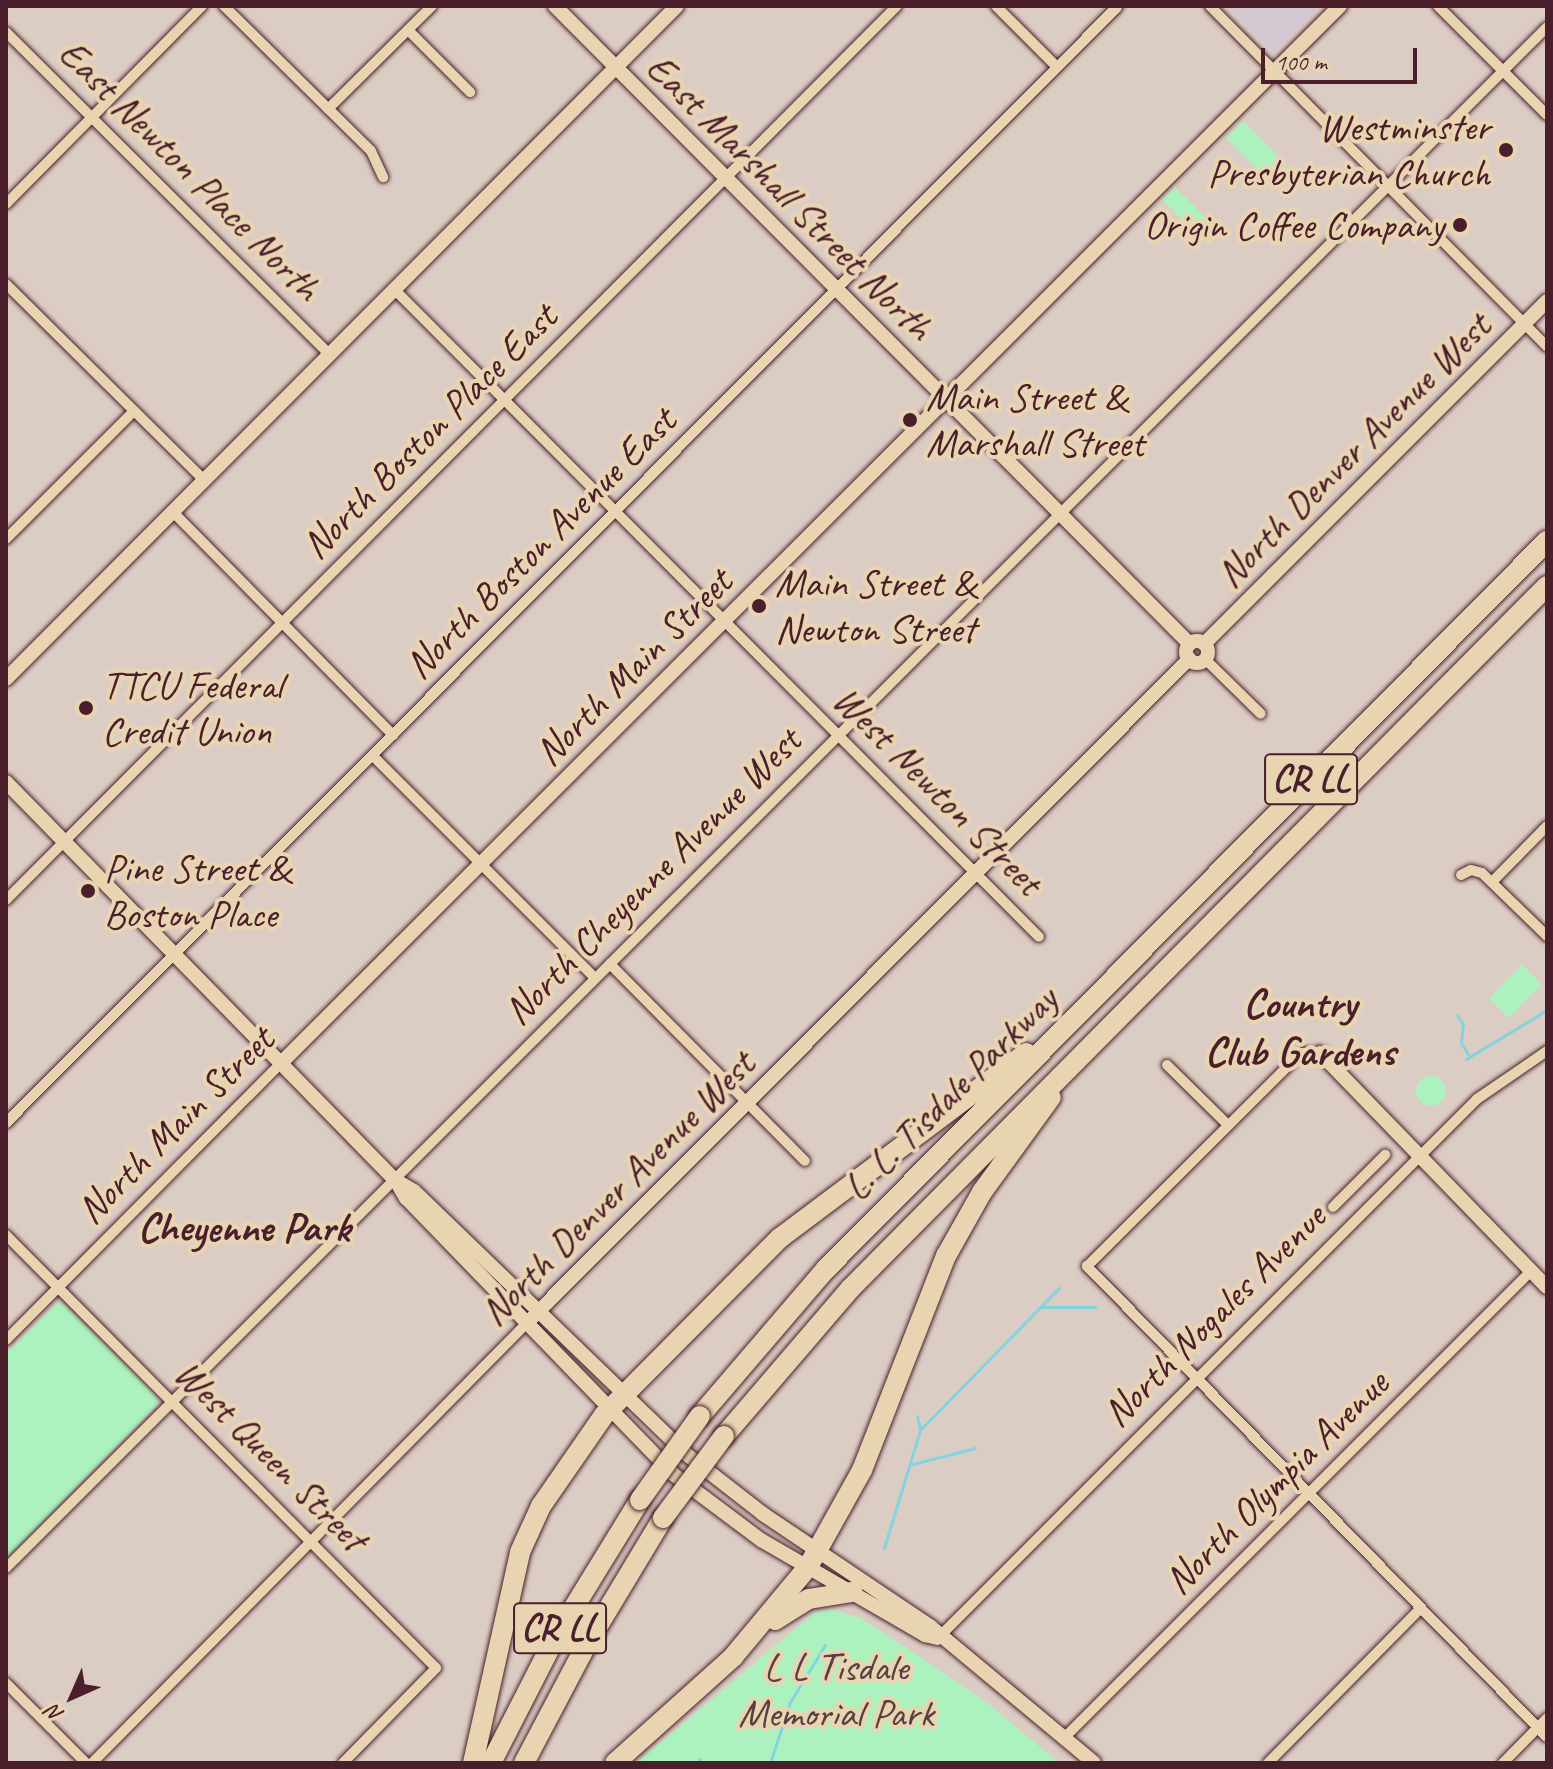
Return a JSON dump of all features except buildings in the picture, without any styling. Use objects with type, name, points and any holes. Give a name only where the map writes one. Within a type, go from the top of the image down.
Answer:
[{"type":"highway","name":"L. L. Tisdale Parkway","points":[[491,1763],[555,1638],[640,1500],[700,1416],[806,1291],[1547,541]]},
{"type":"highway","name":"L. L. Tisdale Parkway","points":[[524,1763],[584,1649],[663,1518],[724,1436],[850,1289],[1547,586]]},
{"type":"highway","points":[[473,1763],[520,1552],[541,1506],[616,1401],[799,1222],[1074,1017]]},
{"type":"highway","points":[[755,1634],[814,1559],[862,1470],[946,1256],[982,1192],[1085,1049]]},
{"type":"highway","points":[[615,1763],[755,1634],[800,1603],[852,1592]]},
{"type":"street","points":[[6,204],[202,6]]},
{"type":"street","points":[[224,6],[371,151],[383,177]]},
{"type":"street","points":[[328,109],[432,6]]},
{"type":"street","name":"East Marshall Street North","points":[[555,6],[1059,513],[1200,649]]},
{"type":"street","points":[[6,679],[677,6]]},
{"type":"street","name":"North Boston Place East","points":[[6,900],[897,6]]},
{"type":"street","points":[[996,6],[1057,67]]},
{"type":"street","name":"North Boston Avenue East","points":[[6,1123],[1118,6]]},
{"type":"street","points":[[1210,6],[1547,346]]},
{"type":"street","name":"North Main Street","points":[[6,1340],[1340,6]]},
{"type":"street","points":[[1438,6],[1547,115]]},
{"type":"street","name":"North Cheyenne Avenue West","points":[[6,1568],[1547,27]]},
{"type":"street","points":[[408,30],[470,92]]},
{"type":"street","name":"East Newton Place North","points":[[6,32],[329,354]]},
{"type":"street","points":[[6,284],[203,479]]},
{"type":"street","name":"West Newton Street","points":[[394,289],[1039,937]]},
{"type":"street","name":"North Denver Avenue West","points":[[92,1763],[1547,301]]},
{"type":"street","points":[[7,536],[134,411]]},
{"type":"street","points":[[172,511],[393,735]]},
{"type":"street","points":[[1200,649],[1261,714]]},
{"type":"street","points":[[373,756],[595,978]]},
{"type":"street","points":[[6,782],[172,956],[395,1180],[414,1191],[532,1318],[616,1401],[852,1592],[925,1635],[938,1638]]},
{"type":"street","points":[[1493,881],[1547,826]]},
{"type":"street","points":[[1461,875],[1477,871],[1493,881],[1547,936]]},
{"type":"street","points":[[610,964],[805,1161]]},
{"type":"street","points":[[1541,1277],[1418,1157],[1320,1053],[1303,1051],[1087,1266],[1547,1737]]},
{"type":"street","name":"North Nogales Avenue","points":[[938,1638],[1477,1099],[1547,1051]]},
{"type":"street","points":[[1167,1065],[1228,1125]]},
{"type":"street","points":[[1333,1207],[1385,1155]]},
{"type":"street","name":"West Queen Street","points":[[6,1235],[436,1668],[343,1763]]},
{"type":"street","name":"North Olympia Avenue","points":[[1065,1737],[1311,1494],[1541,1277]]},
{"type":"street","points":[[616,1401],[673,1474],[745,1529],[814,1559],[931,1627],[938,1638],[1094,1763]]},
{"type":"street","points":[[1268,1763],[1420,1609]]},
{"type":"street","points":[[6,1683],[86,1763]]},
{"type":"street","points":[[1503,1763],[1547,1718]]},
{"type":"shaded area","points":[[1228,6],[1320,6],[1274,52]]},
{"type":"green space","points":[[1243,121],[1287,165],[1270,182],[1226,138]]},
{"type":"green space","points":[[1175,187],[1219,231],[1206,244],[1162,200]]},
{"type":"green space","points":[[1522,965],[1542,985],[1509,1018],[1489,998]]},
{"type":"green space","points":[[1431,1076],[1437,1077],[1445,1085],[1445,1097],[1437,1105],[1431,1106],[1425,1105],[1417,1097],[1416,1091],[1417,1085],[1425,1077]]},
{"type":"green space","points":[[60,1301],[155,1394],[158,1404],[6,1559],[6,1353]]},
{"type":"green space","name":"L L Tisdale Memorial Park","points":[[832,1609],[860,1618],[919,1656],[991,1706],[1059,1763],[636,1763],[814,1613]]},
{"type":"waterway","points":[[1466,1059],[1547,1010]]},
{"type":"waterway","points":[[1457,1015],[1463,1024],[1461,1043],[1468,1054]]},
{"type":"waterway","points":[[884,1548],[920,1430],[1059,1288]]},
{"type":"waterway","points":[[1043,1307],[1095,1307]]},
{"type":"waterway","points":[[917,1416],[920,1428]]},
{"type":"waterway","points":[[913,1464],[975,1448]]},
{"type":"waterway","points":[[770,1763],[790,1702],[825,1645]]},
{"type":"waterway","points":[[699,1759],[702,1763]]},
{"type":"place","name":"Westminster Presbyterian Church","points":[[1506,150]]},
{"type":"place","name":"Origin Coffee Company","points":[[1460,225]]},
{"type":"place","name":"Main Street & Marshall Street","points":[[910,420]]},
{"type":"place","name":"Main Street & Newton Street","points":[[759,606]]},
{"type":"place","name":"TTCU Federal Credit Union","points":[[86,708]]},
{"type":"place","name":"Pine Street & Boston Place","points":[[88,891]]},
{"type":"district","name":"Country Club Gardens","points":[[1300,1028]]},
{"type":"district","name":"Cheyenne Park","points":[[244,1228]]}]
